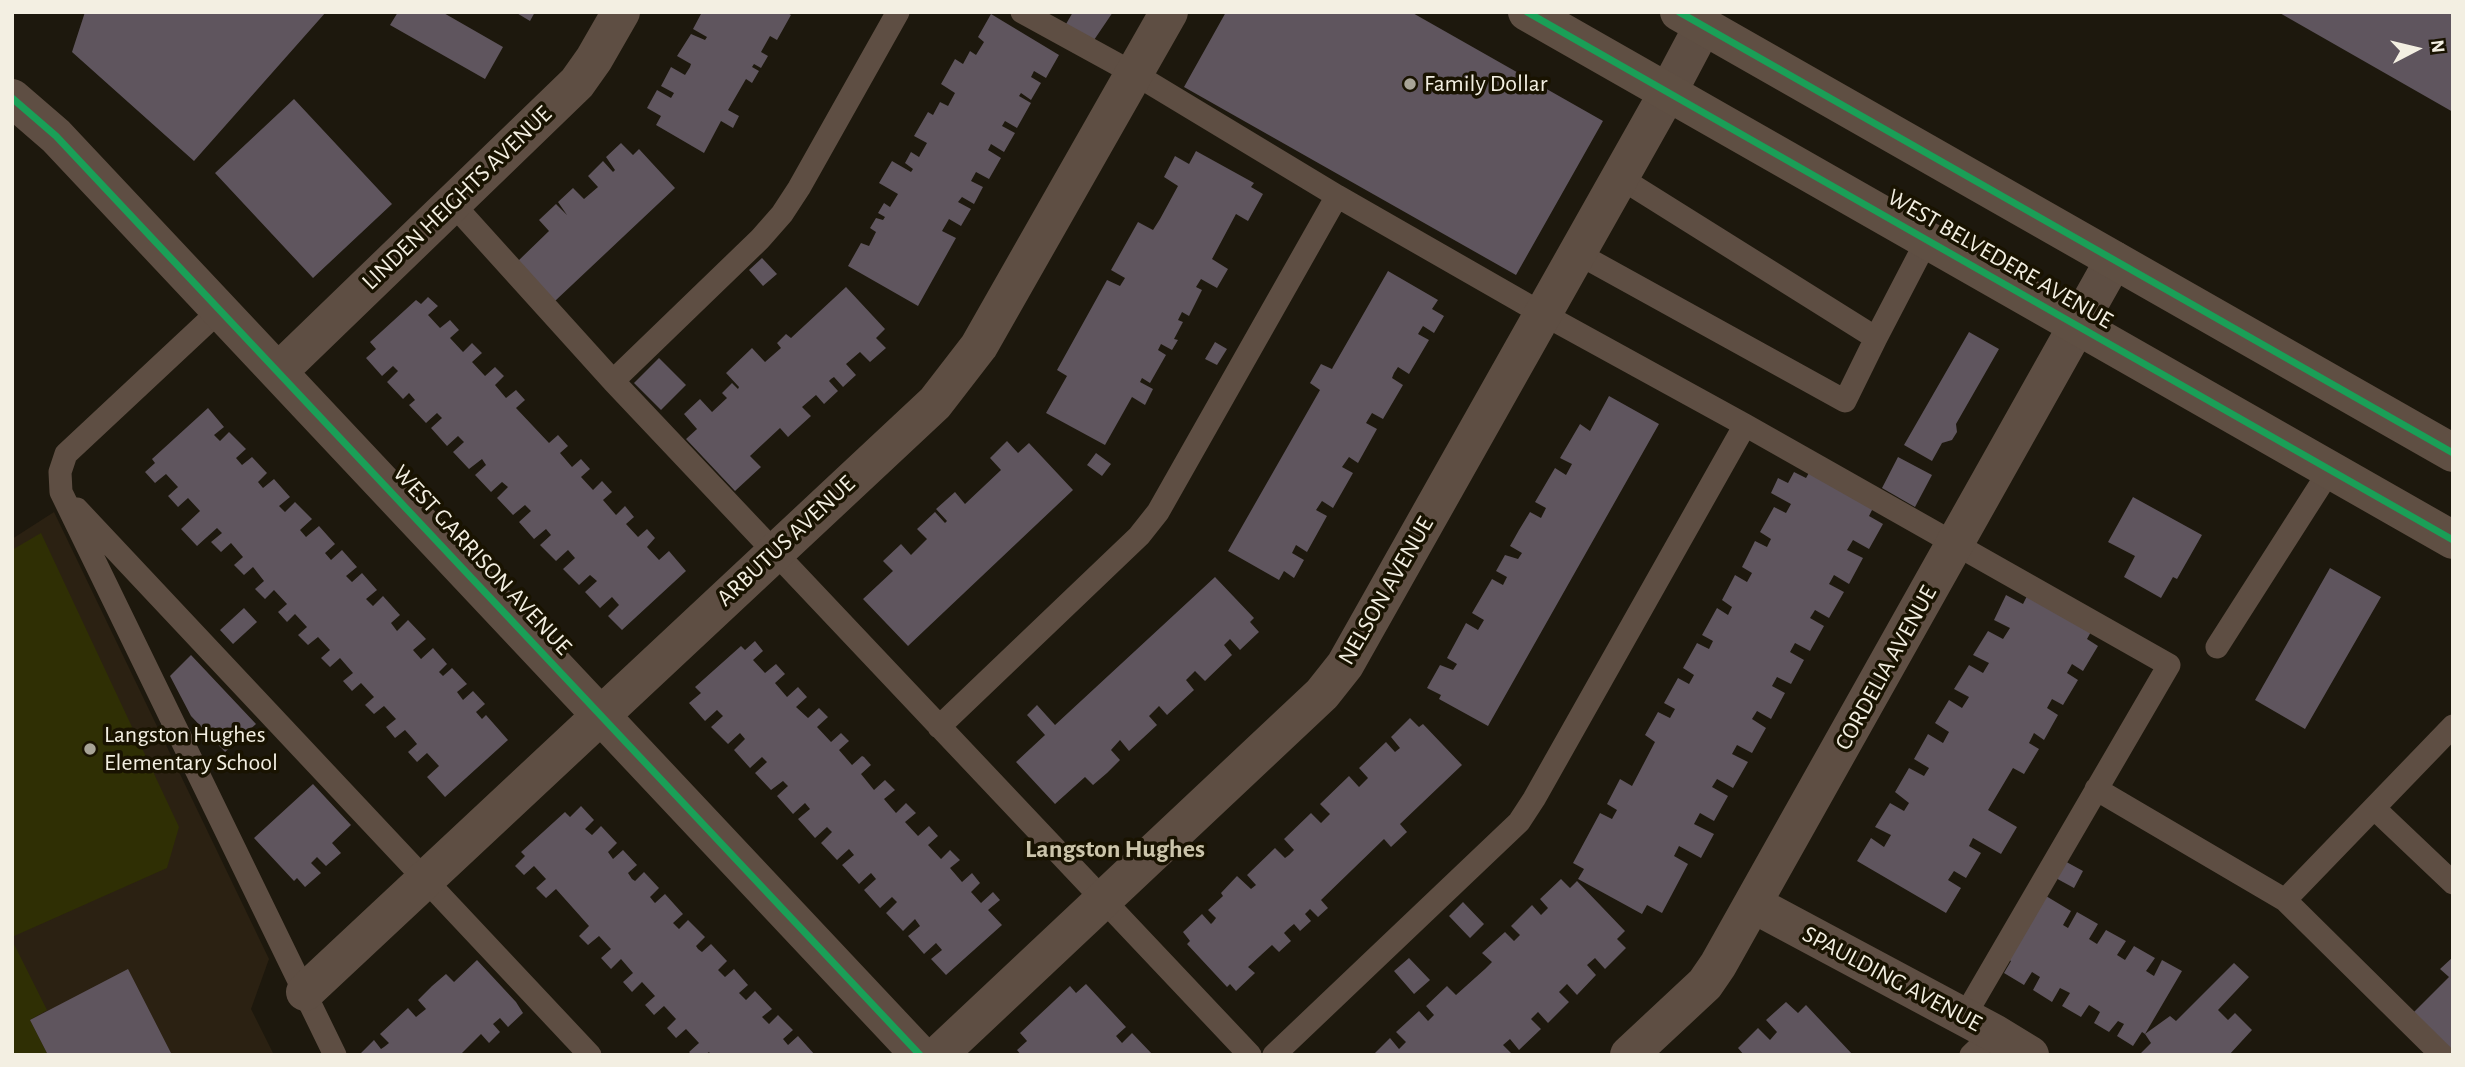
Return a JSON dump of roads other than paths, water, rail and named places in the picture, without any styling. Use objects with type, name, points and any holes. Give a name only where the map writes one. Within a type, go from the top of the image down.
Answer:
[{"type":"main road","name":"WEST BELVEDERE AVENUE","points":[[1527,12],[2453,540]]},
{"type":"main road","points":[[1691,19],[2453,453]]},
{"type":"street","name":"LINDEN HEIGHTS AVENUE","points":[[278,372],[577,83],[594,60],[621,12]]},
{"type":"street","name":"ARBUTUS AVENUE","points":[[305,992],[935,403],[979,346],[1169,12]]},
{"type":"street","name":"NELSON AVENUE","points":[[938,1055],[1322,694],[1345,665],[1668,92],[1691,19]]},
{"type":"street","name":"WEST GARRISON AVENUE","points":[[12,97],[57,136],[920,1055]]},
{"type":"street","name":"CORDELIA AVENUE","points":[[1629,1055],[1705,984],[1718,965],[2114,260]]},
{"type":"street","name":"SPAULDING AVENUE","points":[[1753,904],[1976,1035],[2030,1055]]},
{"type":"lane","points":[[613,381],[760,239],[782,214],[898,12]]},
{"type":"lane","points":[[1022,12],[1135,74],[1337,196],[1543,314],[2169,664],[2096,789],[1976,1035]]},
{"type":"lane","points":[[1619,177],[1876,338]]},
{"type":"lane","points":[[939,727],[1139,536],[1158,512],[1337,196]]},
{"type":"lane","points":[[453,204],[613,381],[1250,1055]]},
{"type":"lane","points":[[1577,253],[1845,401],[1927,240]]},
{"type":"lane","points":[[219,311],[66,454],[60,472],[61,492],[335,1055]]},
{"type":"lane","points":[[1274,1055],[1518,822],[1534,799],[1745,425]]},
{"type":"lane","points":[[2217,647],[2330,470]]},
{"type":"lane","points":[[61,492],[590,1055]]},
{"type":"lane","points":[[2285,900],[2453,726]]},
{"type":"lane","points":[[2096,789],[2285,900],[2442,1055]]},
{"type":"lane","points":[[2374,808],[2453,883]]},
{"type":"place","name":"Family Dollar","points":[[1410,84]]},
{"type":"place","name":"Langston Hughes Elementary School","points":[[90,749]]},
{"type":"district","name":"Langston Hughes","points":[[1115,849]]}]
